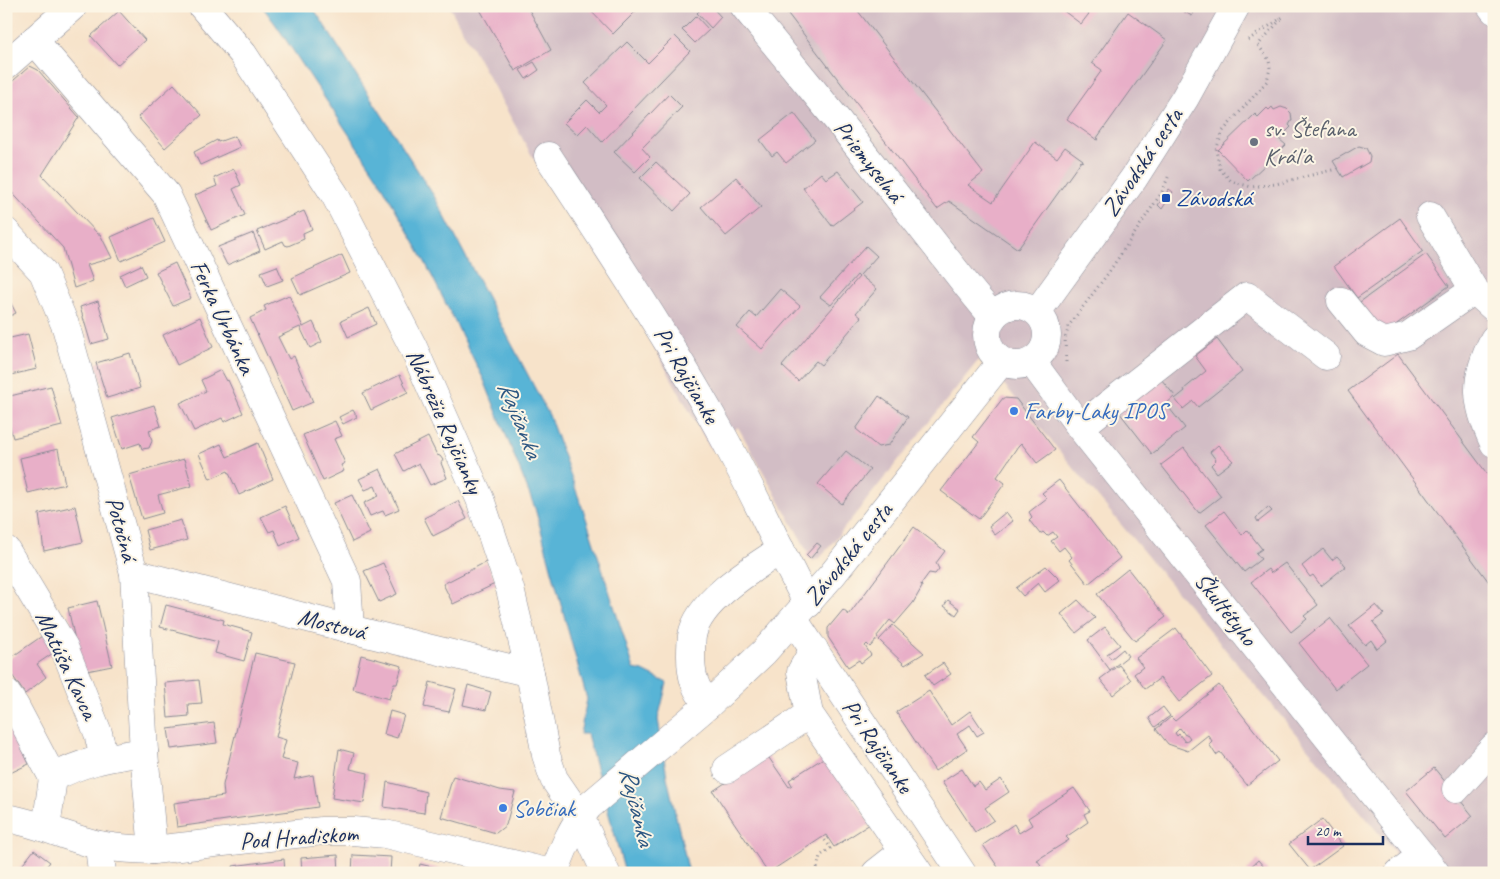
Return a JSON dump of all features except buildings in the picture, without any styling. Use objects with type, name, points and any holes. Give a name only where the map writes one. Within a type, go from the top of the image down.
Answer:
[{"type":"street","points":[[6,65],[73,6]]},
{"type":"street","name":"Nábrežie Rajčianky","points":[[202,6],[243,54],[335,195],[413,347],[480,499],[510,589],[530,673],[546,755],[554,779],[584,811],[606,873]]},
{"type":"street","name":"Priemyselná","points":[[744,6],[803,76],[993,317]]},
{"type":"street","name":"Závodská cesta","points":[[1037,312],[1134,178],[1190,89],[1236,6]]},
{"type":"street","points":[[1491,6],[1494,10]]},
{"type":"street","name":"Ferka Urbánka","points":[[34,40],[166,194],[347,581],[350,629]]},
{"type":"street","name":"Pri Rajčianke","points":[[548,156],[652,316],[719,430],[781,550],[814,650],[962,873]]},
{"type":"street","points":[[1342,301],[1367,333],[1384,342],[1408,336],[1484,299],[1430,216]]},
{"type":"street","name":"Potočná","points":[[6,232],[43,272],[66,327],[134,573],[144,752],[153,850]]},
{"type":"street","points":[[1080,427],[1247,296],[1326,356]]},
{"type":"street","points":[[1014,305],[1026,306],[1037,312],[1044,320],[1048,338],[1040,356],[1022,366],[1001,362],[990,349],[987,341],[986,332],[993,317],[1002,309],[1014,305]]},
{"type":"street","points":[[1494,339],[1483,359],[1478,388],[1483,420],[1494,443]]},
{"type":"street","name":"Závodská cesta","points":[[584,811],[679,731],[764,652],[801,612],[1001,362]]},
{"type":"street","name":"Škultétyho","points":[[1032,362],[1080,427],[1429,864],[1399,873]]},
{"type":"street","name":"Matúša Kavca","points":[[6,550],[64,647],[98,733],[104,758]]},
{"type":"street","points":[[708,705],[697,691],[691,670],[692,635],[704,609],[742,576],[781,550]]},
{"type":"street","name":"Mostová","points":[[134,573],[530,673]]},
{"type":"street","points":[[814,650],[801,672],[809,714],[912,862],[876,873]]},
{"type":"street","points":[[6,693],[15,706],[53,778],[46,828]]},
{"type":"street","points":[[727,768],[809,714]]},
{"type":"street","points":[[1456,789],[1494,747]]},
{"type":"street","points":[[53,778],[69,769],[104,758],[144,752]]},
{"type":"street","points":[[552,873],[572,828],[584,811]]},
{"type":"street","name":"Pod Hradiskom","points":[[7,821],[46,828],[99,845],[153,850],[322,831],[385,834],[552,873]]},
{"type":"street","points":[[99,845],[102,873]]},
{"type":"path","points":[[1246,41],[1282,17],[1258,45]]},
{"type":"path","points":[[1252,38],[1269,60],[1270,68],[1267,81],[1223,131],[1216,150],[1220,169],[1231,181],[1251,187],[1276,184],[1336,169]]},
{"type":"path","points":[[1070,370],[1066,362],[1065,338],[1070,324],[1109,272],[1162,192],[1172,167]]},
{"type":"path","points":[[816,873],[820,856],[831,848],[824,839]]},
{"type":"shaded area","points":[[449,6],[1494,6],[1494,873],[1412,873],[981,357],[821,557],[813,561],[738,427],[711,450],[624,293],[531,154]]},
{"type":"water","name":"Rajčanka","points":[[262,6],[312,6],[434,196],[549,415],[586,518],[634,669],[643,671],[667,683],[658,719],[667,777],[689,873],[625,873],[587,734],[580,734],[587,699],[535,508],[484,380],[424,260],[378,178]]},
{"type":"place","name":"sv. Štefana Kráľa","points":[[1254,142]]},
{"type":"place","name":"Závodská","points":[[1166,198]]},
{"type":"place","name":"Farby-Laky IPOS","points":[[1014,411]]},
{"type":"place","name":"Sobčiak","points":[[503,808]]}]
